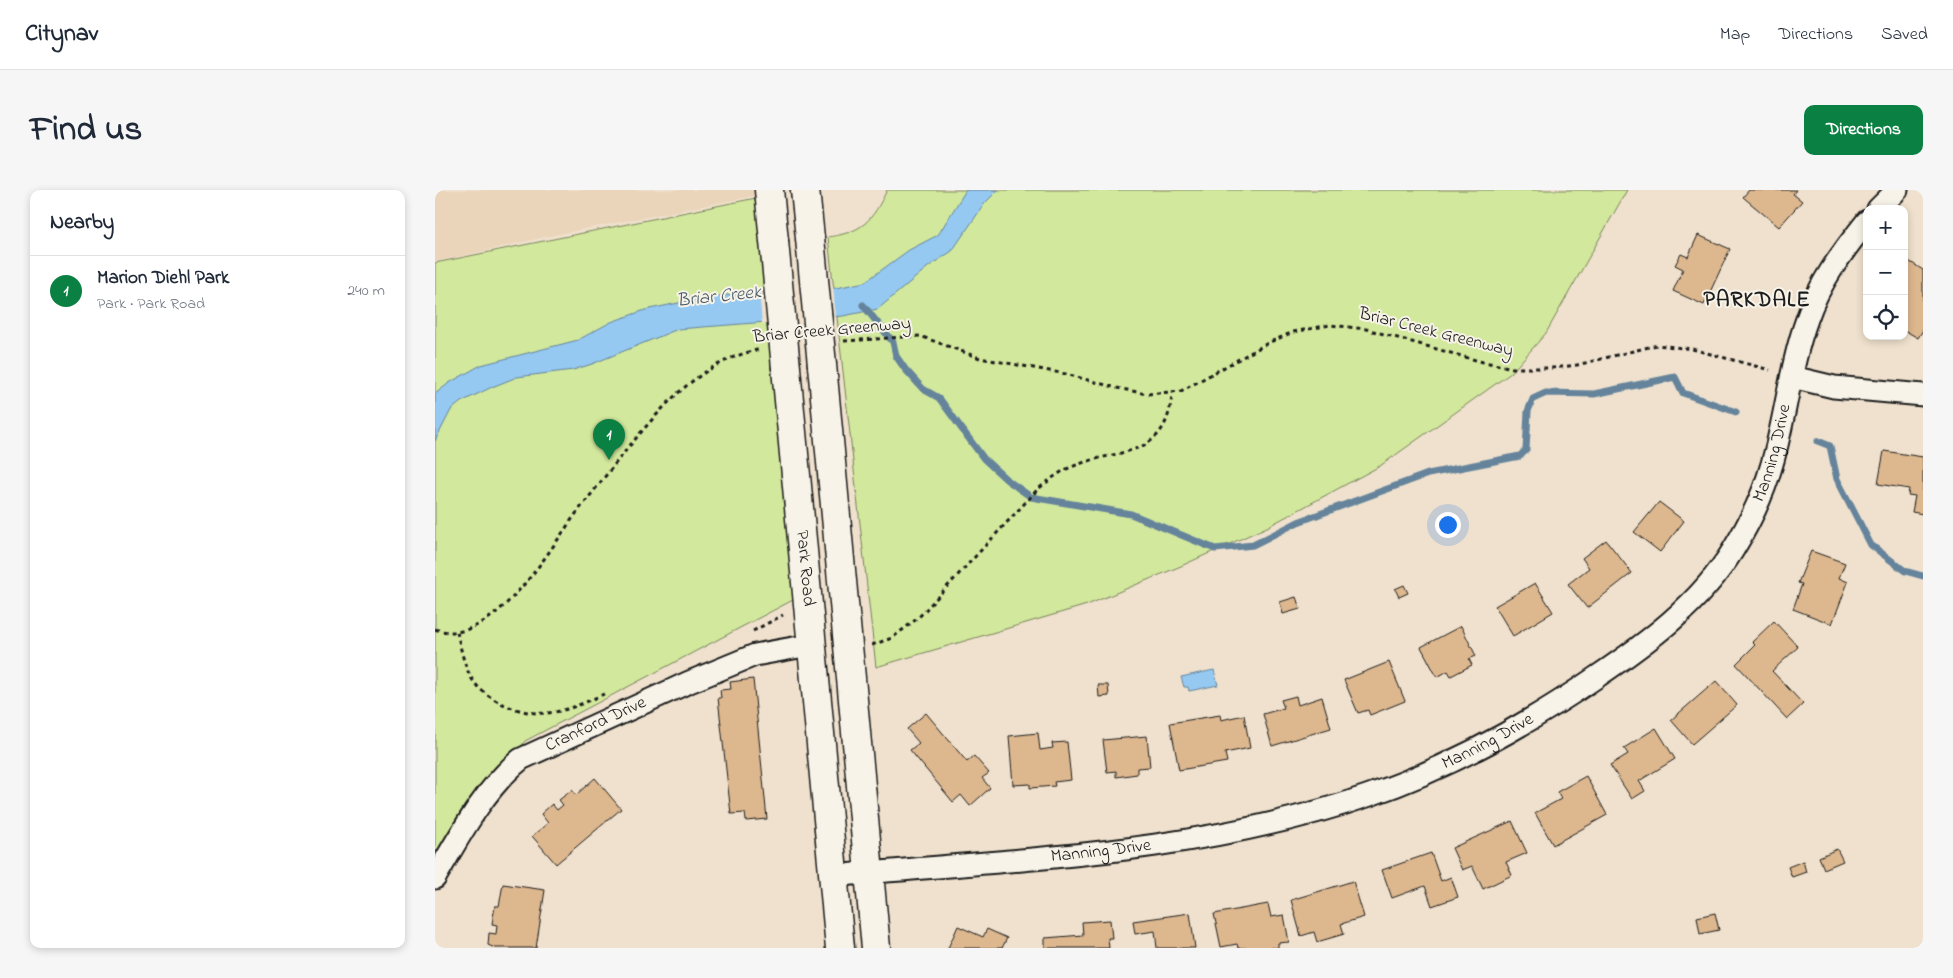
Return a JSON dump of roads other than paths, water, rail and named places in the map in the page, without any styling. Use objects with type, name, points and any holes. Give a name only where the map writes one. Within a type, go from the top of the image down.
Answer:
[{"type":"main road","name":"Park Road","points":[[769,190],[774,241],[778,358],[811,645],[840,948]]},
{"type":"main road","name":"Park Road","points":[[805,190],[876,948]]},
{"type":"street","points":[[1882,205],[1897,190]]},
{"type":"street","name":"Manning Drive","points":[[833,876],[1125,849],[1247,829],[1322,810],[1393,786],[1447,764],[1514,729],[1561,701],[1637,649],[1681,612],[1721,568],[1743,534],[1772,463],[1802,334],[1813,303],[1838,260],[1863,226]]},
{"type":"street","points":[[1792,377],[1835,388],[1923,395]]},
{"type":"street","name":"Cranford Drive","points":[[435,878],[464,830],[507,770],[521,758],[687,683],[755,655],[811,645]]},
{"type":"water","name":"Briar Creek","points":[[966,190],[998,190],[985,203],[952,251],[928,267],[878,309],[843,316],[678,329],[573,370],[517,377],[492,387],[461,402],[451,410],[435,441],[435,394],[449,383],[481,365],[578,340],[611,322],[645,310],[702,298],[754,292],[836,288],[865,282],[909,250],[938,235]]},
{"type":"water","points":[[1214,670],[1218,685],[1189,691],[1188,687],[1184,687],[1181,677]]},
{"type":"waterway","points":[[863,305],[893,342],[896,356],[905,369],[923,389],[939,398],[984,459],[1007,480],[1031,497],[1131,514],[1215,549],[1253,545],[1298,522],[1428,474],[1520,456],[1526,450],[1528,411],[1533,399],[1546,393],[1594,394],[1675,377],[1683,393],[1736,412]]},
{"type":"waterway","points":[[1818,441],[1830,446],[1837,479],[1871,545],[1905,571],[1923,576]]},
{"type":"place","name":"Marion Diehl Park","points":[[609,460]]},
{"type":"district","name":"PARKDALE","points":[[1757,301]]}]
